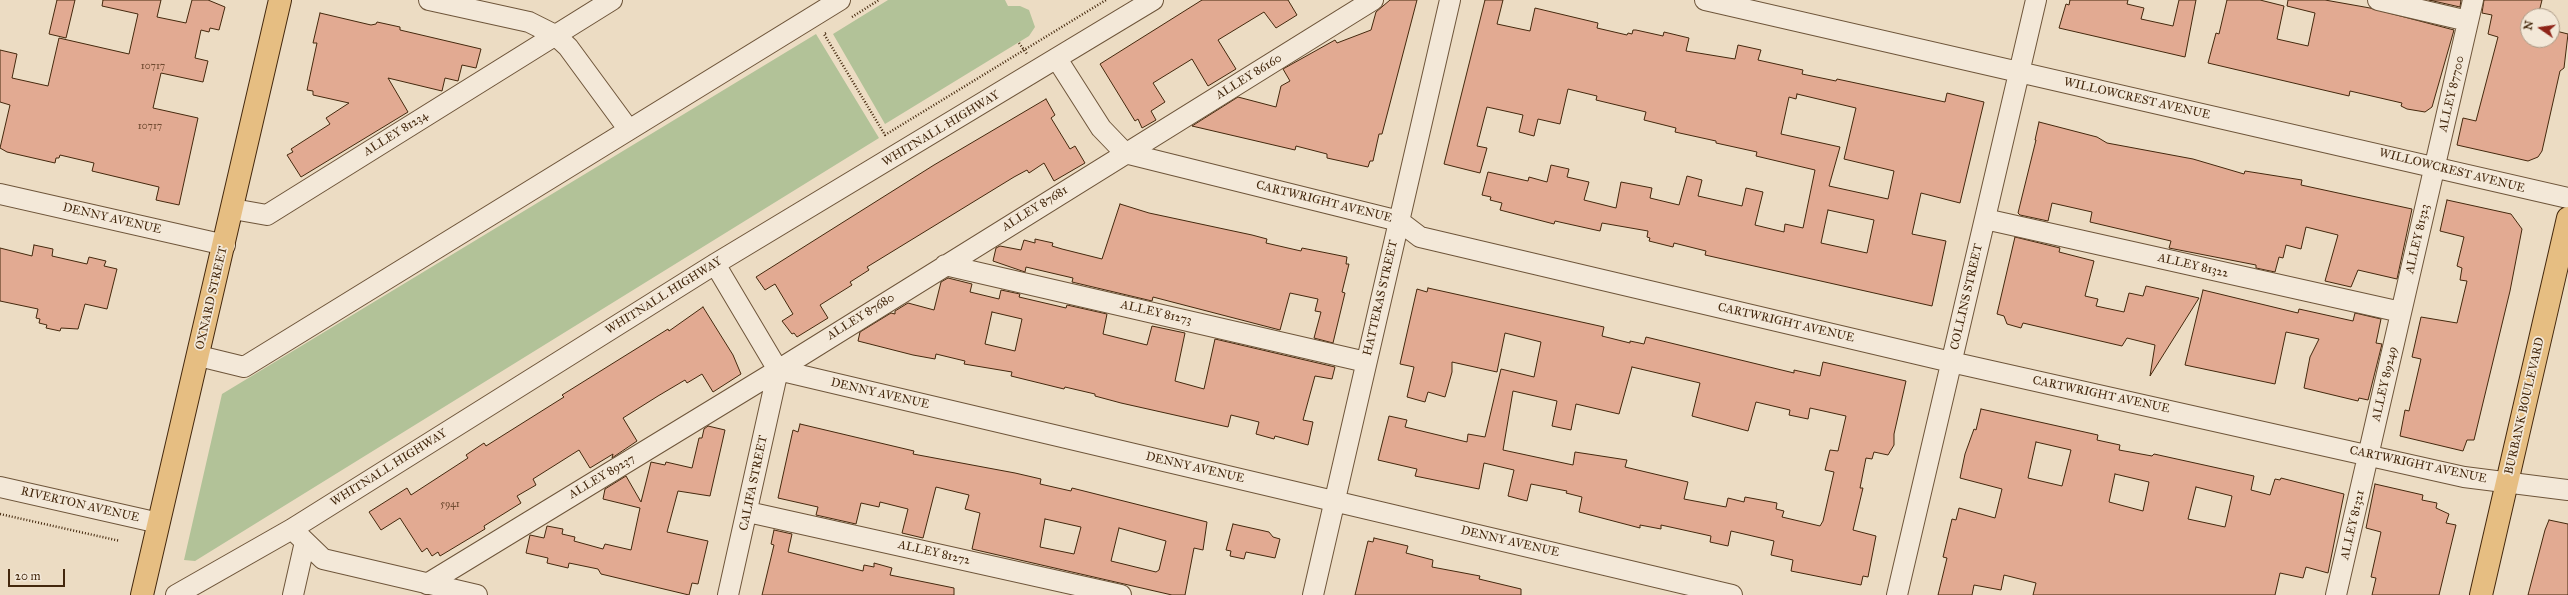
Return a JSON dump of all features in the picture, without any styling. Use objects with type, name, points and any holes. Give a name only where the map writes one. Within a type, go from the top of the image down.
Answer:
[{"type":"main road","name":"OXNARD STREET","points":[[142,595],[199,356],[280,0]]},
{"type":"main road","name":"BURBANK BOULEVARD","points":[[2481,595],[2568,218]]},
{"type":"street","points":[[429,0],[529,22],[555,35],[568,47],[628,130]]},
{"type":"street","name":"ALLEY 81234","points":[[233,208],[267,215],[612,0]]},
{"type":"street","points":[[199,356],[244,367],[840,0]]},
{"type":"street","name":"WHITNALL HIGHWAY","points":[[176,595],[298,536],[715,264],[1058,59],[1153,0]]},
{"type":"street","name":"ALLEY 86160","points":[[1125,153],[1373,0]]},
{"type":"street","name":"HATTERAS STREET","points":[[1313,595],[1450,0]]},
{"type":"street","name":"WILLOWCREST AVENUE","points":[[1705,0],[2435,166],[2568,198]]},
{"type":"street","name":"COLLINS STREET","points":[[1897,595],[2036,0]]},
{"type":"street","points":[[2378,0],[2468,21]]},
{"type":"street","name":"ALLEY 87700","points":[[2435,166],[2473,0]]},
{"type":"street","points":[[1058,59],[1101,128],[1125,153]]},
{"type":"street","name":"CARTWRIGHT AVENUE","points":[[1125,153],[1399,221],[1420,237],[1951,362],[2464,477],[2568,490]]},
{"type":"street","name":"ALLEY 87681","points":[[945,264],[1125,153]]},
{"type":"street","name":"ALLEY 81323","points":[[2401,312],[2435,166]]},
{"type":"street","name":"DENNY AVENUE","points":[[0,194],[224,245]]},
{"type":"street","name":"ALLEY 81322","points":[[1985,219],[2401,312]]},
{"type":"street","points":[[715,264],[778,370]]},
{"type":"street","name":"ALLEY 81273","points":[[945,264],[1366,362]]},
{"type":"street","name":"ALLEY 87680","points":[[778,370],[945,264]]},
{"type":"street","name":"ALLEY 89249","points":[[2369,456],[2401,312]]},
{"type":"street","name":"DENNY AVENUE","points":[[778,370],[1732,595]]},
{"type":"street","name":"CALIFA STREET","points":[[728,595],[748,512],[778,370]]},
{"type":"street","name":"ALLEY 89237","points":[[427,584],[778,370]]},
{"type":"street","name":"ALLEY 81321","points":[[2336,595],[2369,456]]},
{"type":"street","name":"RIVERTON AVENUE","points":[[0,487],[159,523]]},
{"type":"street","name":"ALLEY 81272","points":[[748,512],[1121,595]]},
{"type":"street","points":[[298,536],[323,559],[477,595]]},
{"type":"street","points":[[293,595],[298,536]]},
{"type":"path","points":[[848,19],[879,0]]},
{"type":"path","points":[[830,30],[824,34],[885,135],[1106,0]]},
{"type":"path","points":[[0,514],[120,541]]},
{"type":"green space","points":[[888,0],[1005,0],[1008,6],[1020,6],[1029,10],[1035,27],[1029,36],[885,124],[833,34]]},
{"type":"green space","points":[[816,34],[879,138],[195,561],[184,560],[222,394]]},
{"type":"building","points":[[57,0],[75,0],[66,38],[49,34]]},
{"type":"building","points":[[103,0],[161,0],[157,17],[186,23],[192,0],[208,0],[225,7],[219,30],[210,28],[209,32],[201,30],[195,58],[208,61],[203,82],[161,73],[153,108],[198,118],[179,205],[156,200],[159,187],[92,171],[94,163],[60,155],[59,158],[56,158],[55,163],[7,152],[0,148],[10,105],[0,102],[0,50],[17,54],[12,78],[48,86],[59,38],[129,54],[138,14],[102,6]]},
{"type":"building","points":[[1202,0],[1288,0],[1297,15],[1276,28],[1264,12],[1218,40],[1236,69],[1208,86],[1192,59],[1153,83],[1165,102],[1151,111],[1156,120],[1142,128],[1138,119],[1135,121],[1100,64]]},
{"type":"building","points":[[1390,0],[1417,0],[1382,134],[1379,134],[1373,161],[1370,161],[1368,167],[1327,158],[1327,154],[1296,146],[1295,150],[1192,126],[1238,97],[1276,107],[1281,86],[1290,81],[1283,69],[1335,40],[1337,43],[1371,30],[1376,12]]},
{"type":"building","points":[[1485,0],[1503,0],[1497,24],[1530,31],[1535,8],[1598,23],[1597,28],[1627,35],[1628,33],[1632,34],[1633,30],[1636,30],[1663,36],[1664,32],[1689,38],[1686,51],[1735,59],[1738,45],[1761,50],[1758,60],[1803,70],[1802,74],[1836,81],[1837,79],[1945,102],[1947,93],[1984,102],[1960,203],[1921,193],[1912,234],[1946,241],[1932,306],[1705,255],[1706,251],[1674,243],[1673,247],[1649,241],[1650,238],[1647,237],[1648,231],[1602,223],[1600,231],[1555,221],[1554,224],[1500,210],[1502,203],[1490,200],[1491,197],[1482,195],[1488,172],[1528,181],[1529,177],[1547,182],[1551,165],[1569,169],[1567,177],[1589,182],[1584,200],[1616,208],[1621,182],[1652,188],[1650,198],[1679,205],[1687,176],[1702,180],[1698,196],[1742,206],[1746,188],[1763,192],[1755,225],[1784,232],[1785,224],[1803,228],[1815,170],[1756,156],[1757,152],[1675,132],[1676,128],[1644,120],[1646,112],[1596,100],[1597,96],[1568,89],[1560,124],[1538,119],[1534,136],[1519,132],[1523,115],[1487,107],[1477,146],[1487,148],[1480,173],[1444,164]],"holes":[[[1797,94],[1856,108],[1844,159],[1894,171],[1888,199],[1829,186],[1840,147],[1781,134],[1789,97],[1796,99]],[[1828,210],[1874,220],[1867,253],[1821,243]]]},
{"type":"building","points":[[2070,0],[2128,0],[2127,4],[2144,8],[2141,19],[2173,26],[2179,0],[2196,0],[2185,57],[2059,28],[2066,4],[2069,5]]},
{"type":"building","points":[[2227,0],[2260,0],[2284,6],[2277,39],[2308,46],[2315,13],[2287,6],[2288,0],[2325,0],[2370,8],[2454,30],[2432,107],[2425,112],[2407,109],[2401,106],[2402,103],[2350,91],[2349,96],[2208,63],[2216,33],[2219,34]]},
{"type":"building","points":[[2429,0],[2461,0],[2460,7]]},
{"type":"building","points":[[2484,0],[2542,0],[2540,8],[2520,8],[2520,48],[2560,48],[2560,32],[2568,34],[2564,68],[2560,71],[2542,151],[2538,157],[2528,161],[2457,145],[2463,118],[2476,121],[2498,37],[2488,34],[2492,15],[2482,13]]},
{"type":"building","points":[[320,13],[371,25],[376,24],[377,22],[400,27],[400,30],[481,49],[476,68],[462,65],[458,81],[445,78],[442,91],[388,78],[408,112],[301,177],[287,155],[293,152],[291,149],[330,124],[326,118],[349,103],[313,95],[313,91],[307,90],[317,43],[313,43]]},
{"type":"building","points":[[1046,99],[1055,115],[1051,118],[1070,149],[1075,146],[1085,163],[1054,181],[1044,163],[1029,173],[1027,170],[1014,177],[867,267],[869,270],[850,282],[852,285],[820,305],[828,318],[797,337],[794,333],[792,334],[782,321],[793,314],[775,284],[765,290],[756,277],[934,165]]},
{"type":"building","points":[[2039,122],[2097,137],[2107,143],[2193,159],[2244,174],[2245,171],[2302,180],[2301,185],[2412,209],[2397,279],[2358,270],[2351,287],[2325,281],[2338,235],[2306,227],[2301,249],[2286,245],[2283,258],[2279,257],[2275,272],[2256,268],[2256,265],[2169,248],[2171,241],[2090,222],[2092,212],[2052,203],[2048,221],[2020,215],[2018,213]]},
{"type":"building","points":[[2447,200],[2511,214],[2522,229],[2510,291],[2474,440],[2467,440],[2463,451],[2400,436],[2405,410],[2409,411],[2421,359],[2412,357],[2421,317],[2457,323],[2467,281],[2460,280],[2462,268],[2457,266],[2464,237],[2440,231]]},
{"type":"building","points":[[1120,204],[1149,213],[1267,239],[1266,243],[1301,251],[1302,248],[1347,257],[1346,264],[1349,264],[1342,292],[1345,293],[1333,343],[1314,338],[1321,312],[1315,311],[1318,299],[1290,293],[1280,330],[1153,297],[1152,301],[1072,282],[1073,278],[1026,267],[1025,272],[993,261],[996,248],[1000,246],[1021,250],[1024,240],[1035,243],[1035,239],[1053,243],[1052,246],[1062,249],[1102,259]]},
{"type":"building","points":[[2015,237],[2060,248],[2059,252],[2094,261],[2085,296],[2098,299],[2096,306],[2124,312],[2129,293],[2143,296],[2146,286],[2199,298],[2150,376],[2155,345],[2127,338],[2122,346],[2023,323],[2021,328],[2007,324],[2004,316],[1997,314]]},
{"type":"building","points":[[34,245],[53,249],[52,256],[87,264],[89,257],[106,261],[104,266],[117,269],[107,309],[85,304],[78,329],[61,328],[60,331],[46,328],[47,325],[39,323],[40,319],[36,318],[38,309],[0,301],[0,248],[32,256]]},
{"type":"building","points":[[948,278],[972,284],[970,292],[999,299],[1001,290],[1020,294],[1019,297],[1066,308],[1067,305],[1107,314],[1103,334],[1147,345],[1152,326],[1185,333],[1175,381],[1204,389],[1215,339],[1335,367],[1332,379],[1315,376],[1303,420],[1313,422],[1308,445],[1275,436],[1274,439],[1256,434],[1259,422],[1231,415],[1228,427],[1121,403],[1095,396],[1095,394],[1065,387],[1064,389],[1011,376],[1012,372],[964,364],[965,361],[936,354],[935,359],[858,341],[860,332],[891,313],[895,314],[895,311],[908,303],[934,310],[941,282]],"holes":[[[992,312],[1022,319],[1015,351],[985,344]]]},
{"type":"building","points":[[1428,288],[1604,327],[1602,336],[1630,343],[1630,341],[1644,344],[1646,337],[1794,373],[1794,370],[1820,376],[1823,362],[1906,381],[1894,434],[1894,445],[1888,455],[1874,452],[1872,459],[1866,458],[1860,488],[1863,488],[1853,530],[1876,536],[1868,577],[1863,576],[1861,585],[1791,571],[1793,560],[1771,555],[1774,541],[1731,531],[1728,546],[1710,542],[1711,536],[1661,525],[1661,529],[1640,525],[1640,528],[1579,512],[1582,497],[1566,493],[1567,491],[1531,484],[1527,501],[1508,496],[1514,470],[1484,463],[1479,489],[1415,476],[1417,469],[1378,460],[1389,416],[1407,420],[1405,427],[1467,442],[1468,434],[1485,437],[1501,369],[1534,377],[1541,342],[1505,333],[1497,372],[1452,362],[1452,372],[1445,397],[1428,392],[1425,402],[1407,397],[1414,367],[1400,364],[1417,289],[1427,292]],"holes":[[[1632,367],[1700,383],[1692,416],[1748,431],[1756,402],[1790,410],[1789,415],[1808,419],[1810,408],[1846,416],[1838,451],[1830,450],[1825,470],[1834,472],[1823,521],[1820,526],[1782,517],[1784,511],[1776,509],[1777,503],[1745,497],[1744,502],[1728,498],[1726,507],[1684,499],[1688,482],[1625,467],[1627,460],[1575,452],[1573,465],[1503,450],[1513,391],[1557,401],[1552,426],[1571,430],[1576,404],[1619,414]]]},
{"type":"building","points":[[2203,290],[2298,313],[2299,309],[2353,321],[2355,313],[2381,319],[2376,343],[2382,344],[2368,400],[2359,398],[2358,401],[2304,388],[2310,357],[2319,339],[2286,332],[2275,384],[2185,365]]},
{"type":"building","points":[[703,307],[733,355],[741,374],[713,392],[702,374],[687,383],[685,380],[623,418],[637,441],[612,458],[613,454],[590,468],[579,450],[533,479],[536,485],[517,496],[521,503],[484,526],[485,529],[440,556],[438,552],[432,556],[427,548],[422,552],[400,518],[381,530],[369,512],[407,488],[411,495],[468,458],[466,455],[484,443],[486,446],[564,397],[562,395],[668,329],[669,331]]},
{"type":"building","points":[[1981,409],[2098,435],[2097,440],[2120,445],[2119,450],[2152,456],[2154,454],[2254,476],[2251,490],[2270,495],[2275,479],[2280,480],[2281,478],[2344,494],[2328,573],[2306,567],[2303,578],[2280,573],[2275,595],[2033,595],[2036,583],[2004,575],[2001,590],[1974,585],[1972,595],[1938,595],[1947,558],[1943,557],[1952,519],[1956,520],[1959,508],[1995,518],[2002,489],[1960,478],[1965,454],[1974,429],[1976,430]],"holes":[[[2036,442],[2071,450],[2062,486],[2028,478]],[[2115,474],[2149,482],[2143,511],[2109,502]],[[2196,487],[2232,496],[2225,527],[2188,519]]]},
{"type":"building","points":[[800,424],[914,451],[913,454],[1041,479],[1040,484],[1071,491],[1072,488],[1207,522],[1203,550],[1194,548],[1185,595],[1172,595],[972,549],[980,513],[965,509],[969,495],[936,487],[923,538],[902,533],[908,509],[880,502],[879,507],[861,503],[856,524],[816,515],[818,507],[778,498],[793,430],[798,432]],"holes":[[[1045,519],[1081,527],[1074,554],[1040,547]],[[1119,528],[1166,541],[1159,570],[1156,572],[1111,561]]]},
{"type":"building","points":[[708,426],[725,430],[710,496],[678,491],[667,532],[708,541],[698,584],[692,583],[689,595],[601,574],[598,569],[569,563],[568,568],[547,563],[548,558],[526,553],[530,535],[544,538],[547,526],[563,529],[562,534],[575,537],[574,541],[603,549],[605,544],[631,550],[640,508],[603,499],[605,489],[626,476],[641,502],[651,462],[665,465],[666,462],[692,468],[699,438],[702,438],[704,429]]},
{"type":"building","points":[[2375,484],[2423,495],[2422,500],[2437,503],[2436,508],[2449,514],[2446,523],[2456,525],[2439,595],[2372,595],[2376,578],[2371,577],[2381,532],[2366,528]]},
{"type":"building","points":[[2549,520],[2568,524],[2568,595],[2528,595],[2545,530]]},
{"type":"building","points":[[1233,524],[1269,532],[1273,537],[1280,539],[1275,558],[1246,552],[1244,559],[1230,556],[1231,551],[1226,550]]},
{"type":"building","points":[[774,530],[792,534],[788,552],[863,571],[864,565],[874,567],[874,563],[892,568],[890,575],[954,588],[954,595],[762,595],[774,545],[771,544]]},
{"type":"building","points":[[1374,538],[1408,546],[1406,553],[1433,560],[1432,567],[1480,576],[1479,579],[1521,589],[1521,595],[1355,595],[1368,541],[1373,542]]}]
